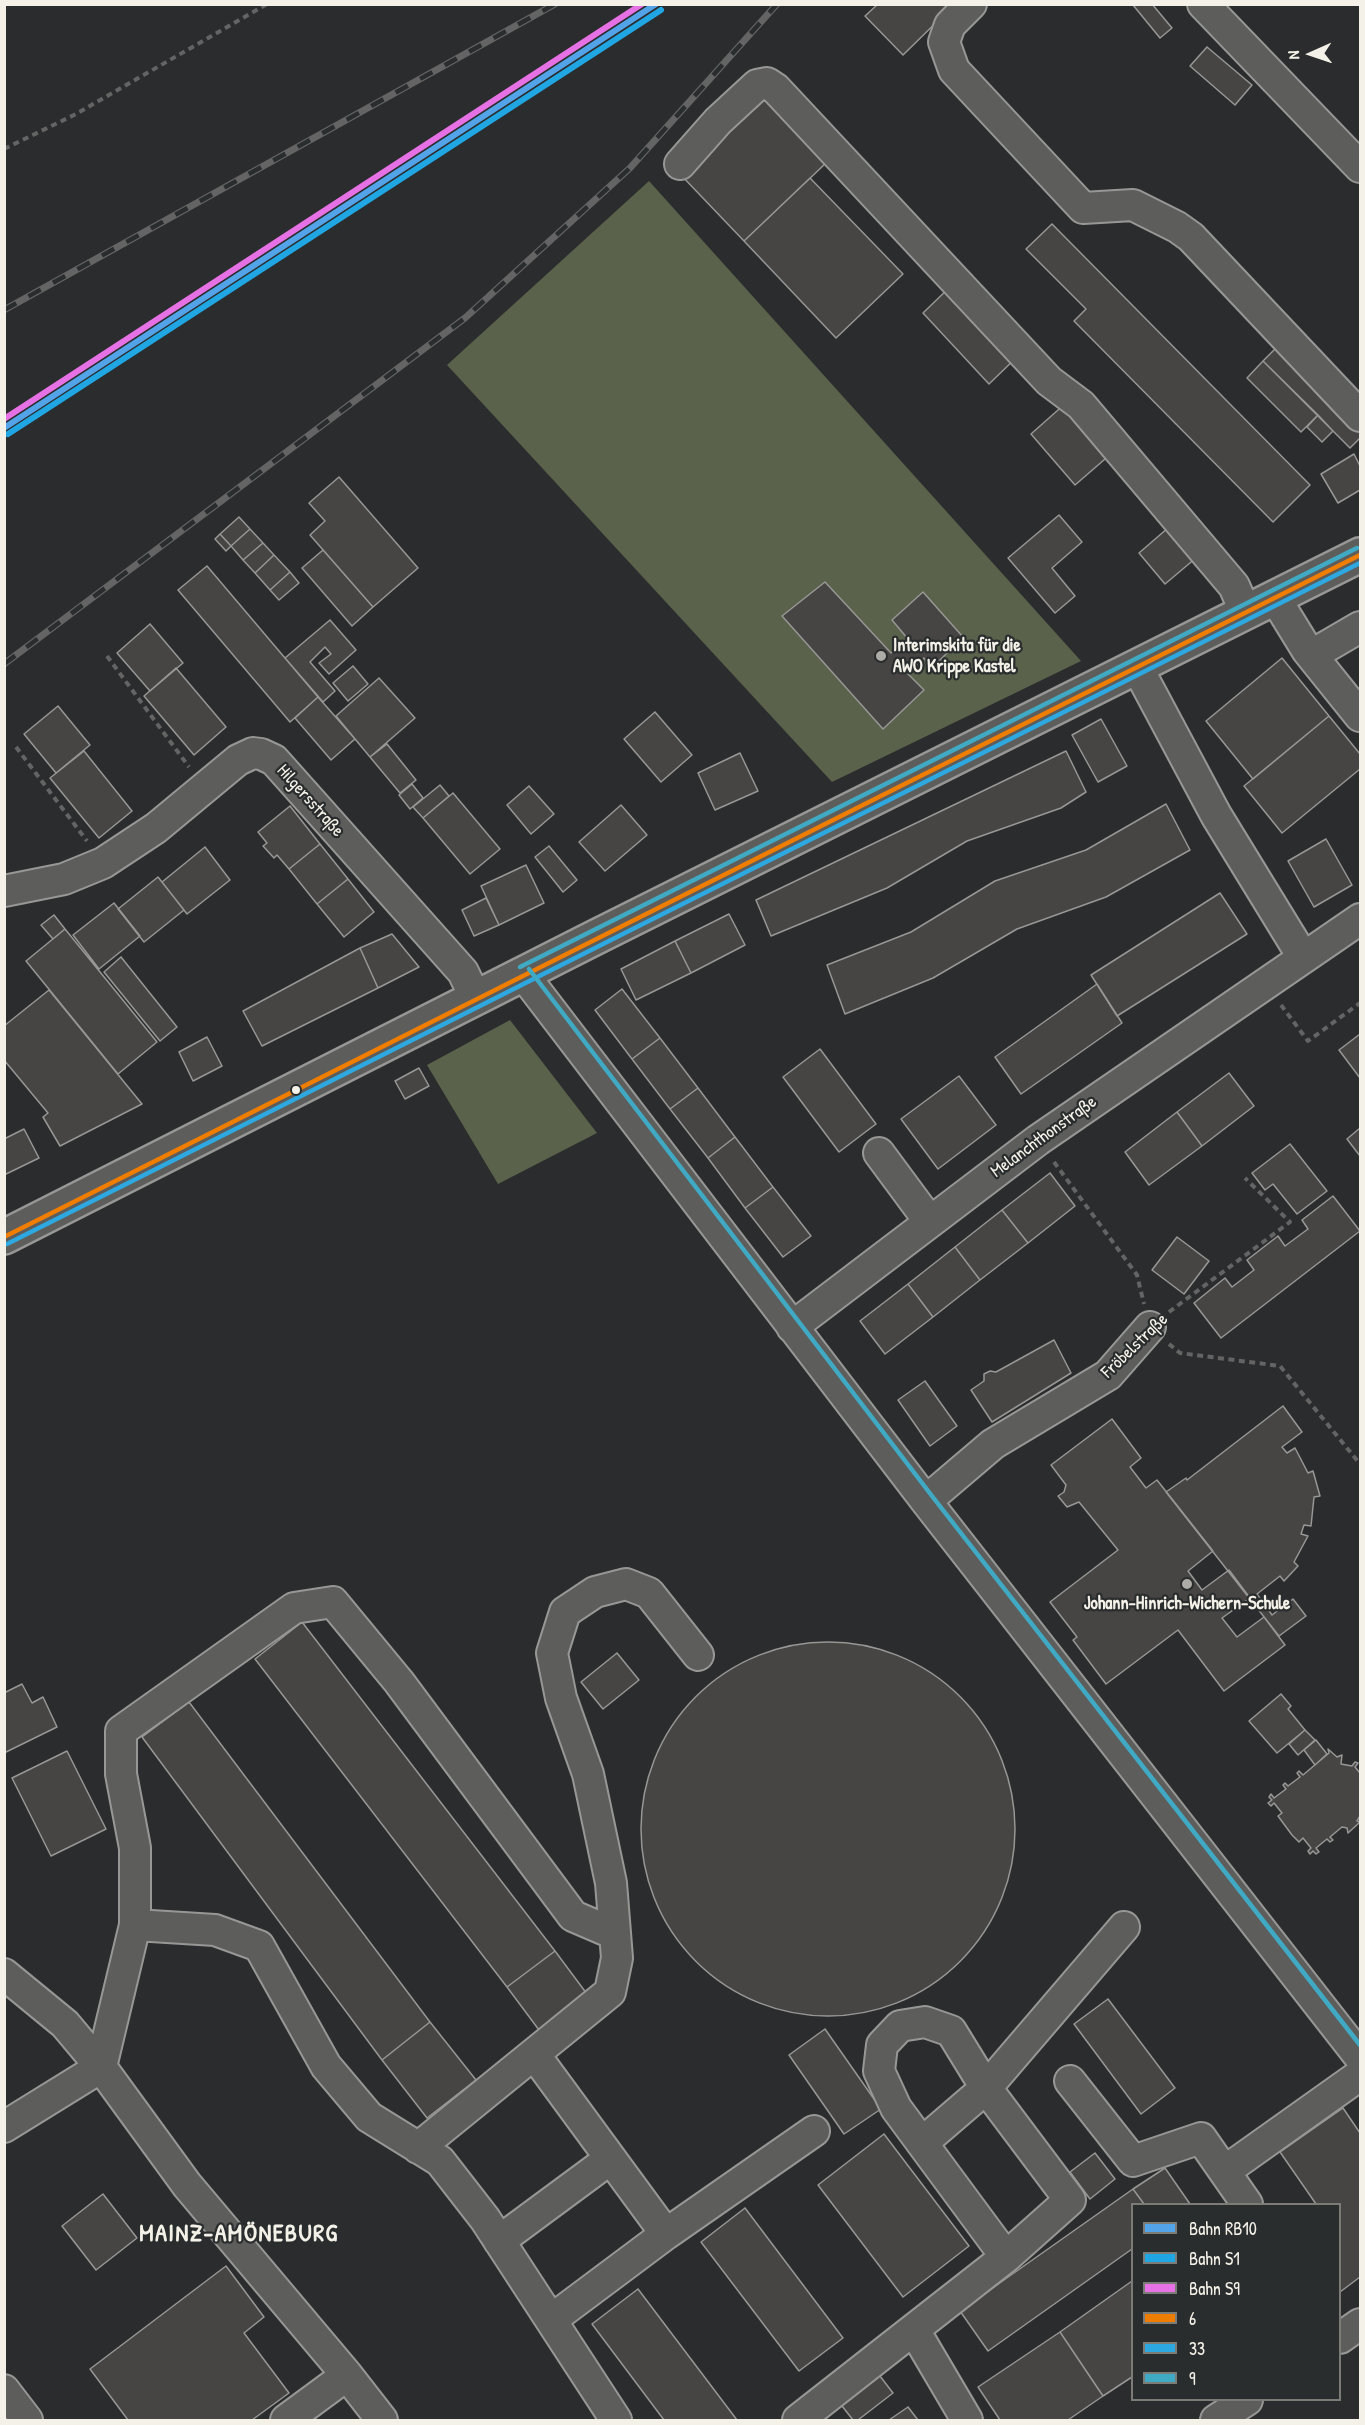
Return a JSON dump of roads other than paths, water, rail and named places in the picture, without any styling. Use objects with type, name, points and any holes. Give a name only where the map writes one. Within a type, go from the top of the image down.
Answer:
[{"type":"main road","points":[[4,1237],[1360,555]]},
{"type":"street","points":[[971,4],[950,25],[944,42],[954,70],[1075,200],[1083,208],[1133,206],[1177,227],[1191,237],[1360,416]]},
{"type":"street","points":[[1203,4],[1360,167]]},
{"type":"street","points":[[680,164],[718,121],[757,85],[767,82],[776,89],[1049,381],[1081,405],[1234,586],[1246,613]]},
{"type":"street","points":[[1275,598],[1311,656],[1360,717]]},
{"type":"street","points":[[1311,656],[1360,627]]},
{"type":"street","points":[[1137,667],[1216,815],[1303,957]]},
{"type":"street","name":"Hilgersstraße","points":[[4,891],[64,879],[104,863],[156,828],[238,760],[253,753],[274,760],[463,972],[476,999]]},
{"type":"street","name":"Melanchthonstraße","points":[[792,1327],[1038,1140],[1360,919]]},
{"type":"street","points":[[523,974],[926,1501],[1355,2038]]},
{"type":"street","points":[[879,1153],[930,1222]]},
{"type":"street","name":"Fröbelstraße","points":[[926,1501],[993,1444],[1108,1375],[1150,1327]]},
{"type":"street","points":[[418,2148],[610,1992],[617,1958],[611,1883],[588,1774],[561,1698],[552,1653],[565,1612],[595,1592],[626,1584],[649,1593],[698,1655]]},
{"type":"street","points":[[4,2127],[101,2067],[135,1925],[135,1848],[122,1774],[121,1731],[294,1608],[333,1602],[399,1682],[573,1916],[615,1934]]},
{"type":"street","points":[[135,1925],[215,1930],[259,1947],[326,2066],[369,2117],[440,2161],[499,2241],[616,2421]]},
{"type":"street","points":[[922,2143],[986,2088],[1124,1927]]},
{"type":"street","points":[[4,1974],[65,2024],[101,2067],[187,2185],[348,2375],[382,2421]]},
{"type":"street","points":[[798,2421],[1006,2257],[1070,2200],[986,2088],[951,2031],[925,2022],[900,2026],[882,2045],[879,2071],[897,2108],[1006,2257]]},
{"type":"street","points":[[534,2054],[666,2234]]},
{"type":"street","points":[[1225,2171],[1360,2075]]},
{"type":"street","points":[[1070,2081],[1133,2161],[1201,2138],[1246,2203]]},
{"type":"street","points":[[551,2320],[666,2234],[814,2130]]},
{"type":"street","points":[[499,2241],[610,2158]]},
{"type":"street","points":[[1341,2337],[1360,2324]]},
{"type":"street","points":[[914,2330],[967,2421]]},
{"type":"street","points":[[286,2421],[348,2375]]},
{"type":"street","points":[[4,2390],[27,2421]]},
{"type":"street","points":[[1216,2421],[1246,2401]]},
{"type":"railway","points":[[4,310],[555,4]]},
{"type":"railway","points":[[4,664],[465,318],[630,168],[777,4]]},
{"type":"rail line","name":"S9","points":[[4,419],[642,4]]},
{"type":"rail line","name":"RB10","points":[[4,428],[656,4]]},
{"type":"rail line","name":"S1","points":[[8,434],[661,10]]},
{"type":"place","name":"Interimskita für die AWO Krippe Kastel","points":[[881,656]]},
{"type":"place","name":"Johann-Hinrich-Wichern-Schule","points":[[1187,1584]]},
{"type":"district","name":"MAINZ-AMÖNEBURG","points":[[239,2235]]}]
